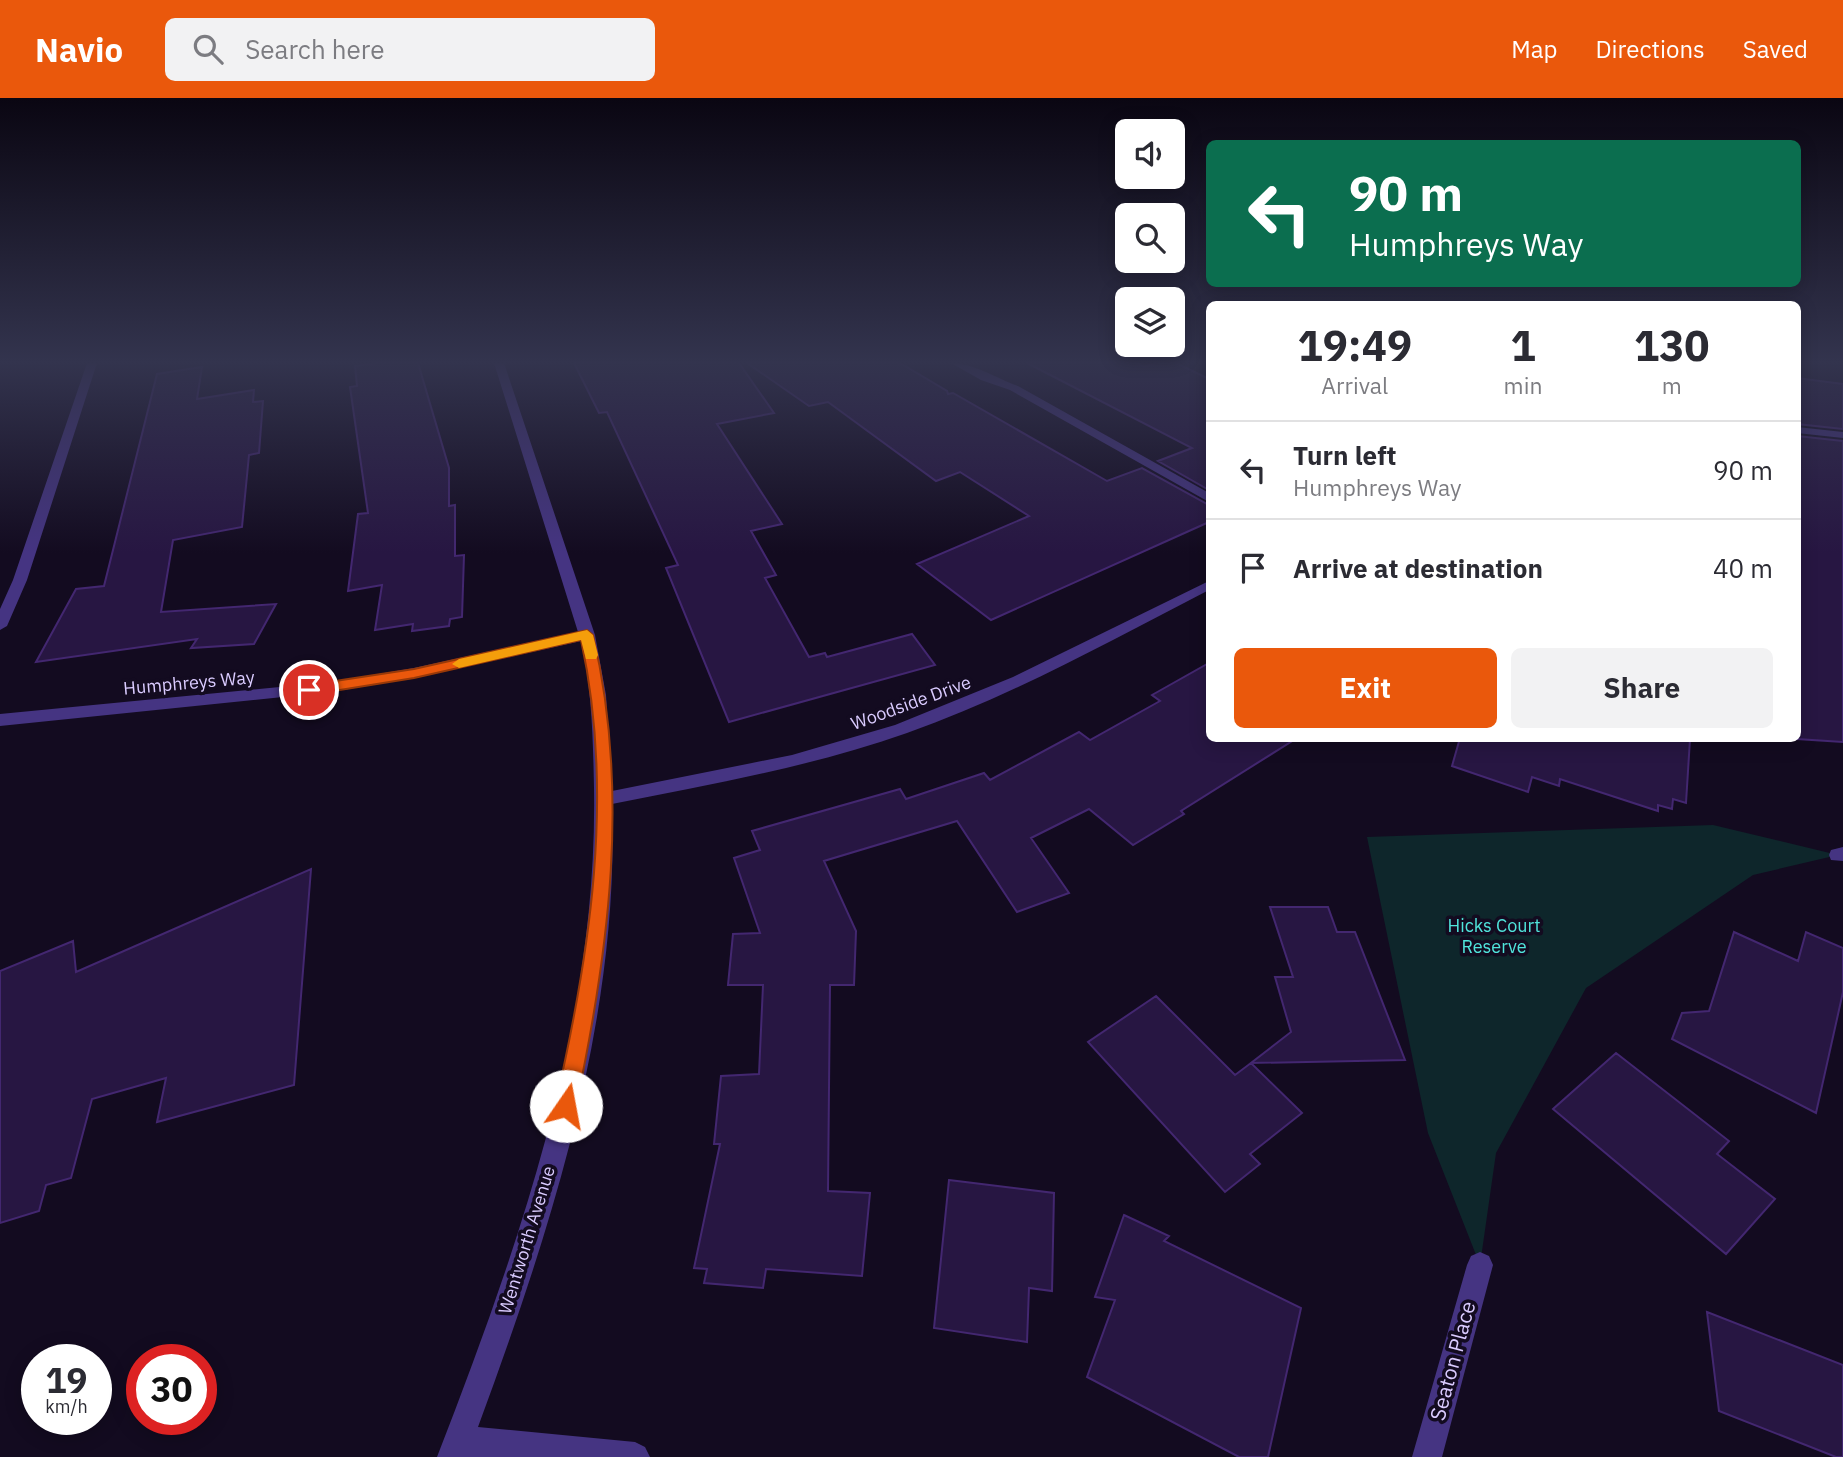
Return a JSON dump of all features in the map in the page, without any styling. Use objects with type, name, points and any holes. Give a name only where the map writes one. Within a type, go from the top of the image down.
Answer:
[{"type":"street","points":[[0,625],[20,580],[71,426]]},
{"type":"street","name":"Wentworth Avenue","points":[[455,1449],[511,1299],[561,1130],[587,1009],[598,928],[606,799],[597,679],[587,635],[520,426]]},
{"type":"street","points":[[1082,426],[1206,496]]},
{"type":"street","points":[[1801,430],[1843,435]]},
{"type":"street","name":"Woodside Drive","points":[[606,799],[787,762],[900,730],[965,705],[1206,585]]},
{"type":"street","name":"Humphreys Way","points":[[0,720],[331,687],[461,663],[587,635]]},
{"type":"street","name":"Seaton Place","points":[[1427,1457],[1480,1265]]},
{"type":"street","points":[[455,1449],[635,1457]]},
{"type":"green space","name":"Hicks Court Reserve","points":[[1713,825],[1838,855],[1753,875],[1586,988],[1496,1153],[1480,1265],[1428,1133],[1367,837]]},
{"type":"building","points":[[144,426],[261,426],[259,453],[249,455],[242,527],[173,540],[161,612],[276,604],[254,644],[191,648],[197,639],[36,662],[76,589],[104,586]]},
{"type":"building","points":[[356,426],[437,426],[449,468],[449,506],[455,505],[455,556],[464,555],[462,617],[450,619],[449,626],[412,631],[413,624],[375,630],[382,585],[348,591],[358,514],[368,513]]},
{"type":"building","points":[[614,426],[719,426],[782,524],[751,531],[776,575],[765,578],[809,657],[825,653],[827,657],[912,634],[935,665],[729,722],[666,568],[678,565]]},
{"type":"building","points":[[861,426],[1011,426],[1107,481],[1142,468],[1206,503],[1206,523],[991,620],[917,564],[1029,516],[960,472],[936,481]]},
{"type":"building","points":[[1150,426],[1206,426],[1206,488],[1158,461],[1192,448]]},
{"type":"building","points":[[1801,436],[1843,441],[1843,742],[1801,739]]},
{"type":"building","points":[[1206,665],[1206,742],[1291,742],[1181,811],[1184,814],[1133,845],[1089,809],[1031,838],[1069,893],[1017,912],[957,821],[824,861],[856,931],[854,985],[830,985],[828,1191],[870,1193],[862,1276],[766,1269],[763,1288],[704,1283],[707,1269],[694,1268],[720,1144],[714,1144],[721,1076],[759,1074],[763,985],[728,985],[733,934],[760,933],[734,858],[760,850],[752,831],[900,789],[906,799],[984,773],[990,780],[1079,732],[1090,740],[1160,701],[1152,695]]},
{"type":"building","points":[[1459,742],[1690,742],[1686,803],[1673,799],[1672,809],[1658,805],[1658,811],[1560,779],[1559,786],[1532,777],[1528,792],[1452,766]]},
{"type":"building","points":[[311,869],[294,1085],[157,1122],[166,1078],[92,1099],[71,1178],[46,1185],[39,1211],[0,1223],[0,971],[73,941],[76,972]]},
{"type":"building","points":[[1270,907],[1328,907],[1337,932],[1355,932],[1405,1060],[1251,1063],[1291,1032],[1275,977],[1293,977]]},
{"type":"building","points":[[1734,932],[1798,961],[1806,932],[1843,948],[1843,992],[1816,1113],[1672,1039],[1682,1013],[1709,1011]]},
{"type":"building","points":[[1156,996],[1235,1075],[1251,1063],[1302,1113],[1250,1154],[1260,1164],[1225,1192],[1088,1042]]},
{"type":"building","points":[[1616,1053],[1729,1141],[1717,1154],[1775,1199],[1726,1254],[1553,1109]]},
{"type":"building","points":[[949,1180],[1054,1193],[1052,1291],[1029,1288],[1027,1342],[934,1328]]},
{"type":"building","points":[[1124,1215],[1169,1236],[1164,1241],[1301,1308],[1268,1457],[1239,1457],[1087,1377],[1115,1300],[1095,1297]]},
{"type":"building","points":[[1707,1312],[1843,1365],[1843,1457],[1836,1457],[1719,1411]]},
{"type":"slow traffic","points":[[459,664],[587,635],[591,655]]},
{"type":"route","points":[[309,690],[414,673],[587,635],[597,679],[606,799],[602,901],[587,1009],[566,1106]]}]
